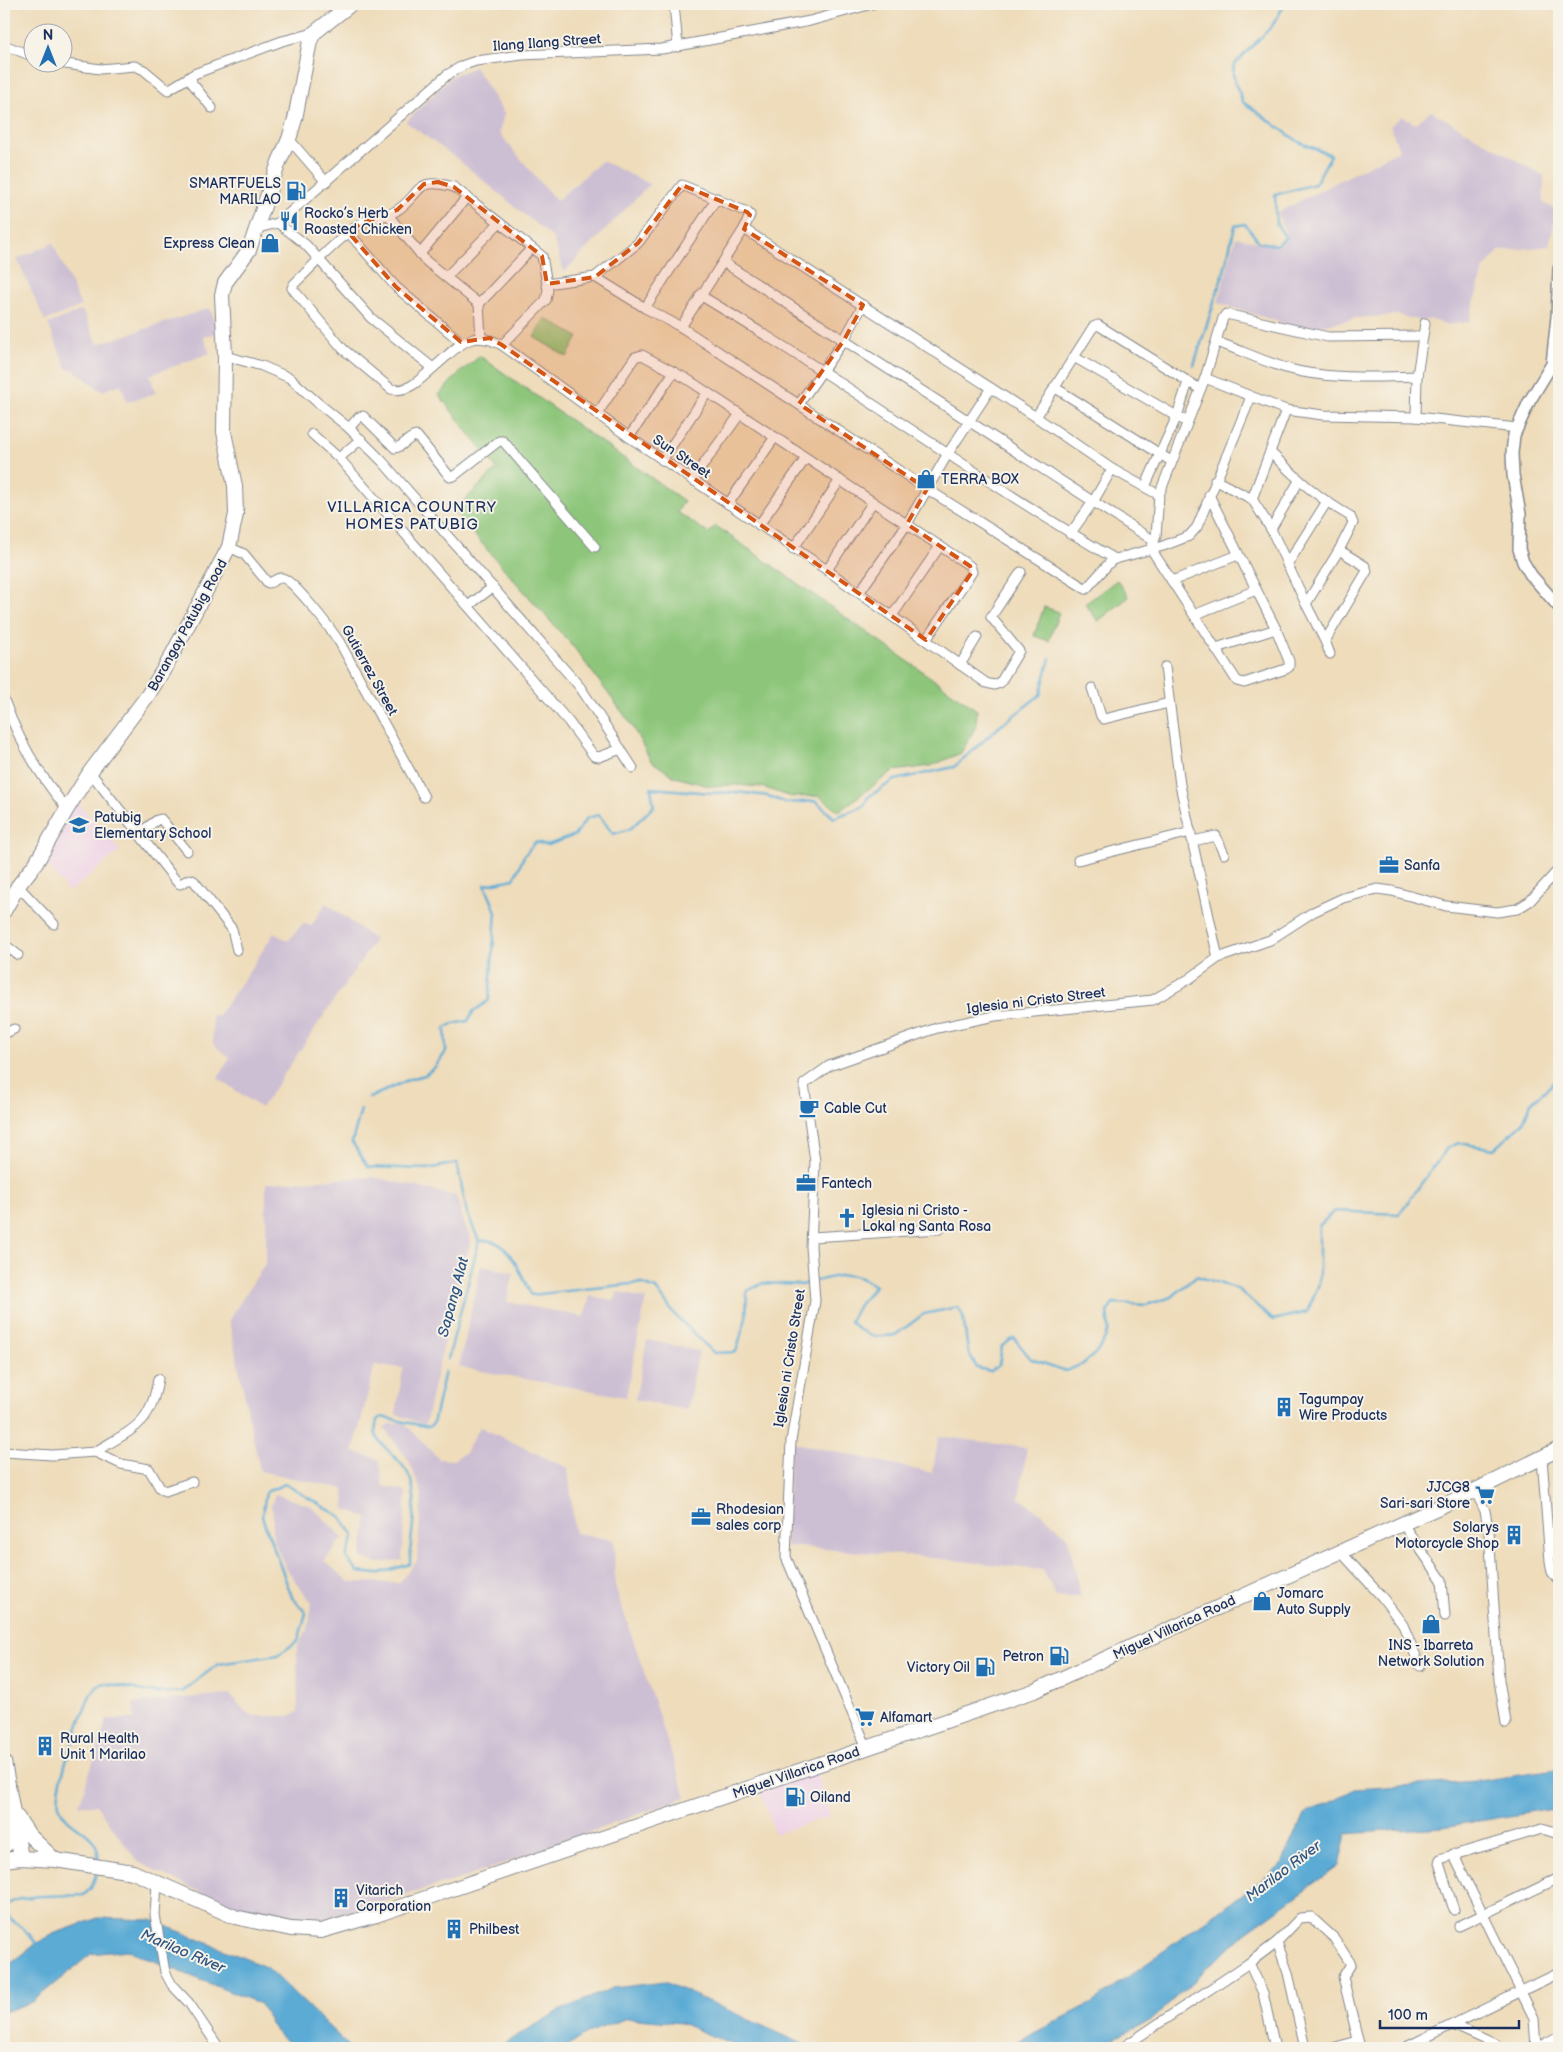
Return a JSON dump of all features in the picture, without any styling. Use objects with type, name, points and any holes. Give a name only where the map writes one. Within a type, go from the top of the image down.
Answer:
[{"type":"main road","points":[[314,34],[351,4]]},
{"type":"main road","name":"Barangay Patubig Road","points":[[4,911],[18,886],[36,863],[90,772],[148,695],[170,659],[229,547],[236,514],[235,486],[224,432],[225,356],[222,295],[225,283],[250,250],[258,228],[279,162],[289,140],[295,119],[310,41],[314,34]]},
{"type":"main road","name":"Miguel Villarica Road","points":[[4,1860],[21,1858],[55,1860],[133,1872],[235,1917],[291,1929],[321,1931],[376,1915],[1034,1691],[1475,1490],[1559,1449]]},
{"type":"main road","points":[[4,1762],[11,1831],[7,1844],[4,1846]]},
{"type":"main road","points":[[9,1803],[21,1858]]},
{"type":"main road","points":[[9,1803],[29,1835],[55,1860]]},
{"type":"street","points":[[674,4],[678,47]]},
{"type":"street","name":"Ilang Ilang Street","points":[[278,223],[447,75],[464,65],[476,61],[522,55],[662,50],[810,21],[872,4]]},
{"type":"street","points":[[72,65],[100,69],[135,66],[144,70],[168,90],[191,76],[282,41],[314,34]]},
{"type":"street","points":[[4,45],[22,52]]},
{"type":"street","points":[[191,76],[192,83],[212,108]]},
{"type":"street","points":[[289,140],[326,182]]},
{"type":"street","points":[[350,233],[396,287],[461,342],[452,353],[408,389],[400,392],[391,390],[343,349],[292,288],[320,259],[360,224],[397,210],[424,184],[438,182],[454,187],[542,256],[547,284],[546,300],[502,345]]},
{"type":"street","points":[[547,284],[595,277],[638,243],[682,185],[749,213],[749,218],[681,327]]},
{"type":"street","points":[[420,254],[467,197]]},
{"type":"street","points":[[645,308],[716,198]]},
{"type":"street","points":[[388,214],[420,254],[479,304]]},
{"type":"street","points":[[258,228],[278,223],[306,245],[371,318],[433,368]]},
{"type":"street","points":[[446,277],[499,224]]},
{"type":"street","points":[[744,228],[1036,416],[1112,469],[1159,496]]},
{"type":"street","points":[[481,338],[479,304],[531,249]]},
{"type":"street","points":[[723,262],[1093,502],[1153,545],[1172,582],[1237,681],[1244,684],[1288,667],[1289,661],[1276,629],[1209,495]]},
{"type":"street","points":[[1559,269],[1557,317],[1552,364],[1529,402],[1517,428],[1512,453],[1513,475],[1520,514],[1519,549],[1523,562],[1530,574],[1559,607]]},
{"type":"street","points":[[595,277],[645,308],[681,327],[1086,589],[1115,559],[1153,545],[1189,536],[1197,527],[1251,397]]},
{"type":"street","points":[[700,295],[822,370],[947,455],[1070,534],[1115,559]]},
{"type":"street","points":[[799,404],[844,340],[863,305]]},
{"type":"street","points":[[1153,545],[1158,520],[1159,496],[1205,378],[1223,318],[1226,314],[1328,337],[1422,336]]},
{"type":"street","points":[[1416,418],[1417,376],[1425,323]]},
{"type":"street","points":[[1036,416],[1094,327],[1098,325],[1200,389]]},
{"type":"street","name":"Sun Street","points":[[461,342],[475,338],[490,338],[502,345],[629,437],[793,549],[827,570],[986,683],[994,685],[1000,683],[1018,651],[991,617],[1021,572]]},
{"type":"street","points":[[1217,342],[1287,368],[1324,374],[1366,377],[1417,376]]},
{"type":"street","points":[[597,414],[635,357],[642,355],[707,392],[970,566],[972,572],[926,640]]},
{"type":"street","points":[[225,356],[262,366],[290,378],[361,439],[580,687],[633,768]]},
{"type":"street","points":[[1074,357],[1187,422]]},
{"type":"street","points":[[629,437],[674,372]]},
{"type":"street","points":[[1205,378],[1286,410],[1313,414],[1416,418],[1517,428]]},
{"type":"street","points":[[1145,487],[1177,416],[1188,382]]},
{"type":"street","points":[[1054,387],[1160,456],[1172,461]]},
{"type":"street","points":[[859,593],[907,524],[947,455],[991,388]]},
{"type":"street","points":[[662,460],[707,392]]},
{"type":"street","points":[[1252,499],[1286,410]]},
{"type":"street","points":[[692,480],[740,414]]},
{"type":"street","points":[[349,428],[359,417],[363,416],[395,448],[413,436],[417,436],[450,477],[454,476],[498,441],[502,441],[595,547]]},
{"type":"street","points":[[312,434],[339,458],[568,721],[594,756],[598,757],[621,749]]},
{"type":"street","points":[[728,504],[775,437]]},
{"type":"street","points":[[339,458],[361,439]]},
{"type":"street","points":[[1270,452],[1299,481],[1353,520],[1339,550],[1306,604]]},
{"type":"street","points":[[759,525],[806,458]]},
{"type":"street","points":[[1070,534],[1093,502],[1112,469]]},
{"type":"street","points":[[793,549],[840,480]]},
{"type":"street","points":[[1215,480],[1252,499],[1271,529],[1330,654]]},
{"type":"street","points":[[1271,529],[1299,481]]},
{"type":"street","points":[[827,570],[873,502]]},
{"type":"street","points":[[1287,565],[1326,502]]},
{"type":"street","points":[[892,616],[940,546]]},
{"type":"street","name":"Gutierrez Street","points":[[229,547],[244,554],[268,582],[281,578],[295,587],[331,629],[424,797]]},
{"type":"street","points":[[1325,641],[1367,571],[1365,566],[1339,550]]},
{"type":"street","points":[[1172,582],[1238,555]]},
{"type":"street","points":[[468,606],[492,588]]},
{"type":"street","points":[[1194,615],[1256,590]]},
{"type":"street","points":[[1216,648],[1276,629]]},
{"type":"street","points":[[960,665],[977,637]]},
{"type":"street","points":[[1165,667],[1180,785],[1218,958]]},
{"type":"street","points":[[1092,688],[1101,716],[1104,719],[1169,703]]},
{"type":"street","points":[[4,700],[26,749],[44,782],[67,809]]},
{"type":"street","points":[[90,772],[177,882],[180,884],[190,879],[194,881],[232,929],[238,950]]},
{"type":"street","points":[[138,834],[161,819],[187,851]]},
{"type":"street","points":[[1078,860],[1192,837],[1216,836],[1224,854]]},
{"type":"street","name":"Iglesia ni Cristo Street","points":[[867,1748],[786,1557],[791,1441],[815,1301],[812,1237],[815,1161],[804,1084],[829,1066],[937,1028],[995,1016],[1152,1000],[1189,979],[1218,958],[1270,940],[1313,912],[1343,898],[1377,889],[1392,891],[1446,906],[1497,912],[1517,909],[1530,901],[1559,869]]},
{"type":"street","points":[[18,886],[54,924]]},
{"type":"street","points":[[4,944],[18,955]]},
{"type":"street","points":[[4,1034],[14,1029]]},
{"type":"street","points":[[812,1237],[940,1229]]},
{"type":"street","points":[[95,1452],[144,1420],[156,1394],[158,1379]]},
{"type":"street","points":[[4,1452],[52,1455],[95,1452],[121,1464],[149,1469],[160,1488],[165,1491],[192,1482]]},
{"type":"street","points":[[1542,1458],[1550,1561],[1552,1572],[1559,1581]]},
{"type":"street","points":[[1475,1490],[1485,1511],[1490,1532],[1499,1680],[1506,1724]]},
{"type":"street","points":[[1402,1523],[1442,1580],[1445,1616]]},
{"type":"street","points":[[1340,1551],[1382,1597],[1403,1625],[1420,1666]]},
{"type":"street","points":[[1454,1910],[1439,1860],[1453,1854],[1542,1829],[1559,1834]]},
{"type":"street","points":[[1453,1854],[1534,2018],[1537,2048],[1559,2037]]},
{"type":"street","points":[[1459,1926],[1559,1878]]},
{"type":"street","points":[[157,1883],[155,1914],[166,1972],[172,1985],[189,2003],[219,2048]]},
{"type":"street","points":[[1123,2048],[1249,1963],[1277,1942],[1300,1918],[1311,1916],[1334,1938],[1351,1964],[1343,1977],[1359,2044],[1332,2048]]},
{"type":"street","points":[[1277,1942],[1288,1973],[1304,2048]]},
{"type":"street","points":[[1249,1963],[1263,1993],[1275,2048]]},
{"type":"street","points":[[1404,2048],[1559,1973]]},
{"type":"street","points":[[1454,2025],[1496,2045],[1498,2048]]},
{"type":"highlighted area","points":[[438,182],[454,187],[542,256],[547,284],[595,277],[638,243],[682,185],[747,212],[750,215],[744,229],[863,305],[844,340],[799,404],[927,489],[907,524],[970,566],[972,572],[926,640],[502,345],[490,338],[461,342],[396,287],[349,233],[360,224],[397,210],[424,184]]},
{"type":"shaded area","points":[[475,67],[504,114],[499,133],[556,201],[602,161],[650,184],[564,272],[553,238],[456,158],[406,122],[452,76]]},
{"type":"shaded area","points":[[1431,111],[1544,176],[1543,203],[1557,210],[1549,246],[1499,251],[1483,270],[1469,322],[1445,325],[1431,319],[1421,321],[1398,315],[1357,318],[1304,330],[1218,303],[1236,237],[1278,247],[1288,238],[1277,213],[1399,150],[1390,126],[1402,116],[1415,124]]},
{"type":"shaded area","points":[[53,243],[81,306],[45,321],[17,259]]},
{"type":"shaded area","points":[[210,308],[219,332],[203,337],[210,353],[150,375],[156,393],[127,402],[121,384],[102,391],[74,370],[67,369],[48,324],[82,310],[98,344]]},
{"type":"shaded area","name":"Patubig Elementary School","points":[[75,800],[120,851],[69,892],[43,859]]},
{"type":"shaded area","points":[[326,903],[375,940],[261,1108],[218,1078],[230,1058],[213,1044],[212,1014],[217,1017],[274,933],[288,941],[303,923],[311,926]]},
{"type":"shaded area","points":[[373,1177],[456,1196],[471,1239],[425,1425],[396,1414],[403,1368],[375,1365],[353,1452],[379,1459],[383,1486],[406,1491],[402,1560],[378,1563],[361,1557],[367,1517],[345,1509],[344,1489],[260,1471],[229,1320],[266,1262],[266,1183]]},
{"type":"shaded area","points":[[481,1266],[514,1273],[507,1302],[584,1317],[590,1296],[614,1301],[618,1292],[646,1299],[626,1397],[459,1367]]},
{"type":"shaded area","points":[[647,1340],[699,1351],[687,1410],[635,1400]]},
{"type":"shaded area","points":[[404,1423],[439,1459],[453,1460],[465,1453],[480,1427],[568,1468],[575,1533],[614,1540],[615,1586],[686,1797],[470,1876],[313,1922],[276,1923],[248,1915],[138,1862],[96,1805],[79,1805],[107,1719],[135,1719],[133,1703],[229,1694],[246,1712],[254,1716],[289,1716],[298,1712],[297,1647],[308,1629],[312,1603],[286,1568],[273,1539],[273,1513],[271,1505],[275,1494],[311,1506],[343,1538],[324,1561],[349,1582],[399,1583],[417,1561],[422,1493],[408,1459],[384,1428],[389,1424]]},
{"type":"shaded area","points":[[939,1436],[1027,1448],[1019,1498],[1050,1520],[1068,1538],[1081,1597],[1056,1597],[1043,1570],[924,1557],[786,1546],[791,1442],[932,1473]]},
{"type":"shaded area","points":[[816,1772],[830,1816],[775,1834],[760,1789]]},
{"type":"green space","points":[[545,318],[578,337],[567,357],[534,337]]},
{"type":"green space","points":[[480,356],[684,501],[677,512],[708,533],[716,526],[977,710],[976,726],[961,753],[931,766],[893,771],[839,811],[819,796],[792,797],[761,787],[736,785],[709,786],[675,777],[651,761],[631,724],[575,649],[453,511],[497,469],[439,395],[458,374]]},
{"type":"green space","points":[[1117,580],[1129,597],[1098,621],[1085,604]]},
{"type":"green space","points":[[1044,607],[1059,612],[1049,641],[1034,636]]},
{"type":"water","name":"Marilao River","points":[[1559,1770],[1559,1808],[1442,1827],[1346,1834],[1339,1866],[1245,1933],[1149,2022],[1093,2048],[1005,2048],[1092,2003],[1281,1866],[1304,1815],[1355,1789],[1478,1781]]},
{"type":"water","name":"Marilao River","points":[[98,1918],[152,1920],[268,1968],[351,2048],[296,2048],[278,2035],[260,2004],[127,1950],[91,1954],[32,2002],[4,2012],[4,1969],[37,1943],[56,1933]]},
{"type":"water","points":[[665,1982],[812,2048],[740,2048],[681,2023],[627,2018],[590,2032],[563,2048],[496,2048],[561,2010],[613,1988]]},
{"type":"waterway","points":[[1194,365],[1224,271],[1235,226],[1245,224],[1259,242],[1276,245],[1286,238],[1276,223],[1275,195],[1315,184],[1331,155],[1299,142],[1243,102],[1236,85],[1233,74],[1234,65],[1272,26],[1285,4]]},
{"type":"waterway","points":[[369,1098],[410,1079],[425,1075],[435,1067],[446,1052],[445,1028],[468,1021],[473,1012],[489,1000],[496,912],[485,885],[514,879],[524,856],[535,842],[548,845],[575,835],[587,818],[599,815],[613,834],[630,829],[654,806],[651,788],[712,793],[737,792],[768,796],[786,803],[816,801],[834,818],[864,806],[868,797],[895,780],[954,767],[999,727],[1040,695],[1050,658]]},
{"type":"waterway","points":[[816,1281],[846,1275],[860,1278],[875,1286],[859,1305],[850,1321],[858,1329],[874,1337],[895,1335],[924,1314],[958,1307],[963,1316],[968,1351],[977,1368],[991,1371],[999,1365],[1002,1346],[1014,1338],[1031,1359],[1066,1371],[1083,1364],[1098,1351],[1109,1330],[1107,1312],[1114,1303],[1146,1305],[1172,1297],[1196,1276],[1238,1289],[1273,1320],[1307,1312],[1319,1284],[1319,1226],[1334,1211],[1399,1214],[1448,1147],[1459,1143],[1494,1149],[1523,1123],[1531,1103],[1559,1078]]},
{"type":"waterway","points":[[361,1109],[352,1142],[368,1167],[427,1169],[457,1163],[467,1213],[479,1241]]},
{"type":"waterway","points":[[479,1241],[491,1241],[504,1248],[516,1263],[531,1295],[640,1283],[656,1289],[675,1315],[714,1353],[736,1352],[746,1318],[747,1291],[763,1283],[802,1285],[811,1282]]},
{"type":"waterway","name":"Sapang Alat","points":[[448,1359],[479,1241]]},
{"type":"waterway","name":"Sapang Alat","points":[[98,1862],[98,1851],[95,1843],[63,1814],[59,1805],[61,1782],[65,1767],[90,1695],[97,1687],[104,1683],[155,1693],[182,1692],[218,1664],[278,1655],[298,1641],[306,1613],[292,1597],[262,1517],[266,1492],[285,1484],[341,1517],[354,1536],[346,1557],[358,1572],[377,1574],[410,1564],[414,1509],[413,1488],[407,1472],[379,1440],[375,1430],[377,1420],[381,1417],[429,1427],[433,1424],[445,1371]]},
{"type":"waterway","name":"Sapang Alat","points":[[38,1946],[29,1934],[6,1915],[5,1906],[32,1897],[84,1895],[91,1888],[97,1872]]},
{"type":"place","name":"SMARTFUELS MARILAO","points":[[296,191]]},
{"type":"place","name":"Rocko’s Herb Roasted Chicken","points":[[289,221]]},
{"type":"place","name":"Express Clean","points":[[270,243]]},
{"type":"place","name":"TERRA BOX","points":[[926,479]]},
{"type":"place","name":"Patubig Elementary School","points":[[79,825]]},
{"type":"place","name":"Sanfa","points":[[1389,865]]},
{"type":"place","name":"Cable Cut","points":[[809,1108]]},
{"type":"place","name":"Fantech","points":[[806,1183]]},
{"type":"place","name":"Iglesia ni Cristo - Lokal ng Santa Rosa","points":[[847,1218]]},
{"type":"place","name":"Tagumpay Wire Products","points":[[1284,1407]]},
{"type":"place","name":"JJCG8 Sari-sari Store","points":[[1485,1495]]},
{"type":"place","name":"Rhodesian sales corp","points":[[701,1517]]},
{"type":"place","name":"Solarys Motorcycle Shop","points":[[1514,1535]]},
{"type":"place","name":"Jomarc Auto Supply","points":[[1262,1601]]},
{"type":"place","name":"INS - Ibarreta Network Solution","points":[[1431,1624]]},
{"type":"place","name":"Petron","points":[[1059,1656]]},
{"type":"place","name":"Victory Oil","points":[[985,1667]]},
{"type":"place","name":"Alfamart","points":[[865,1717]]},
{"type":"place","name":"Rural Health Unit 1 Marilao","points":[[45,1746]]},
{"type":"place","name":"Oiland","points":[[795,1797]]},
{"type":"place","name":"Vitarich Corporation","points":[[341,1898]]},
{"type":"place","name":"Philbest","points":[[454,1929]]},
{"type":"district","name":"VILLARICA COUNTRY HOMES PATUBIG","points":[[412,516]]}]
